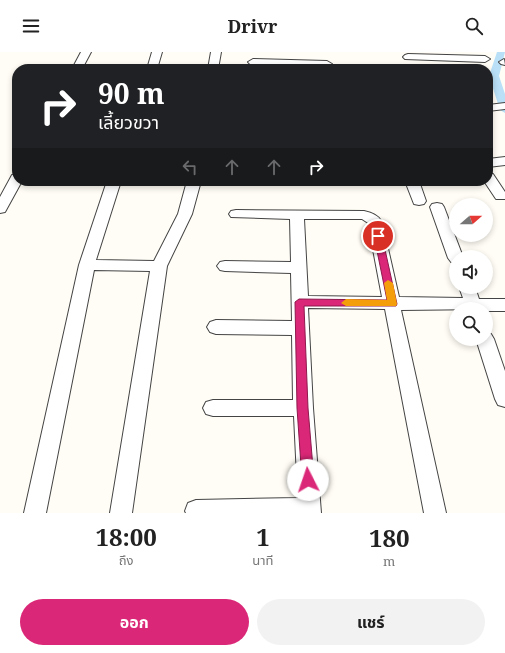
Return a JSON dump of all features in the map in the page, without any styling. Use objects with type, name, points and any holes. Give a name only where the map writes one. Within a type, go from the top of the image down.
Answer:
[{"type":"street","points":[[80,64],[86,52]]},
{"type":"street","points":[[153,64],[157,52]]},
{"type":"street","points":[[214,64],[216,52]]},
{"type":"street","points":[[326,52],[328,64]]},
{"type":"street","points":[[410,64],[405,54],[484,59]]},
{"type":"street","points":[[253,62],[278,61],[308,64]]},
{"type":"street","points":[[493,162],[505,161]]},
{"type":"street","points":[[493,184],[501,196]]},
{"type":"street","points":[[0,209],[13,186]]},
{"type":"street","points":[[35,513],[87,265],[112,186]]},
{"type":"street","points":[[121,513],[159,266],[188,208],[193,186]]},
{"type":"street","points":[[414,186],[419,201]]},
{"type":"street","points":[[438,207],[453,250]]},
{"type":"street","points":[[236,214],[364,215],[371,218],[375,222],[435,513]]},
{"type":"street","points":[[196,511],[310,511],[303,408],[297,215]]},
{"type":"street","points":[[87,265],[159,266]]},
{"type":"street","points":[[225,266],[298,268]]},
{"type":"street","points":[[299,302],[449,306]]},
{"type":"street","points":[[493,306],[505,305]]},
{"type":"street","points":[[216,327],[300,328]]},
{"type":"street","points":[[487,346],[505,399]]},
{"type":"street","points":[[213,408],[303,408]]},
{"type":"waterway","points":[[501,52],[494,76],[505,110]]},
{"type":"slow traffic","points":[[346,303],[392,304],[388,283]]},
{"type":"route","points":[[308,480],[303,408],[299,302],[392,304],[378,236]]}]
